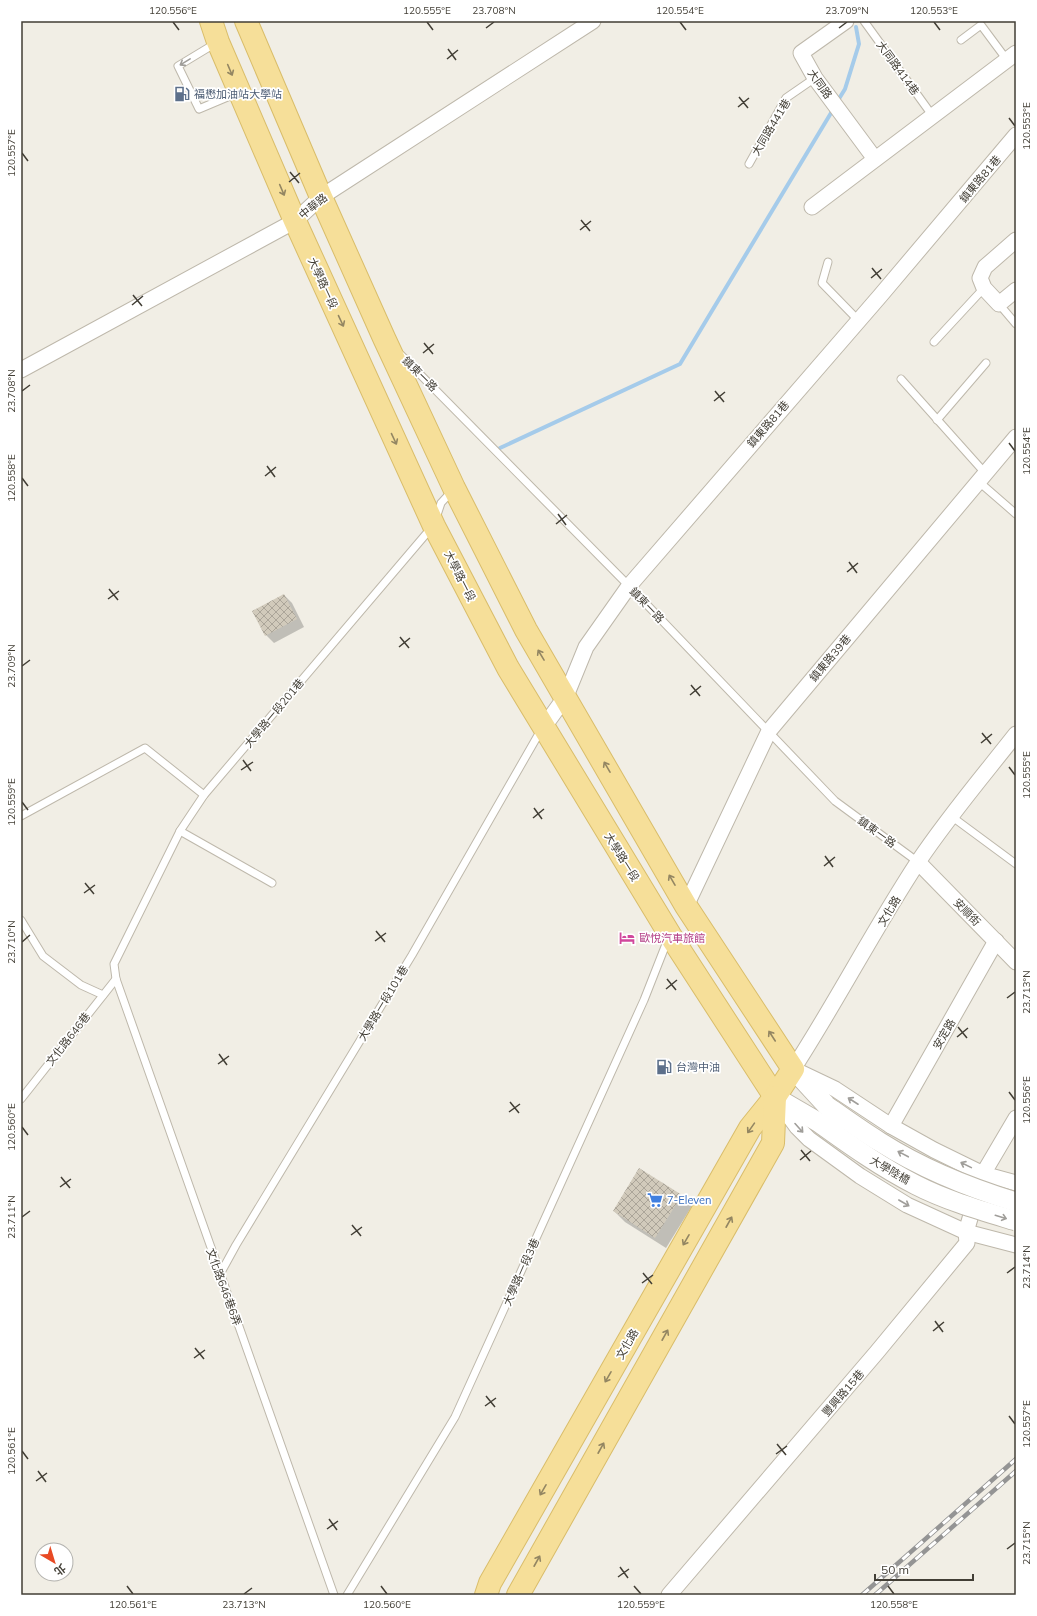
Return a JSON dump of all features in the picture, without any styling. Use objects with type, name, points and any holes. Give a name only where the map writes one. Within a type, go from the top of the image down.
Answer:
[{"type":"main road","name":"大學路一段","points":[[211,21],[218,42],[295,220],[434,526],[508,668],[543,728],[670,935],[775,1097]]},
{"type":"main road","points":[[246,21],[321,197],[384,338],[454,488],[526,630],[566,696],[686,906],[793,1069]]},
{"type":"main road","name":"文化路","points":[[486,1595],[490,1583],[750,1128],[775,1097],[793,1069]]},
{"type":"main road","points":[[518,1595],[773,1143],[775,1097]]},
{"type":"street","name":"中華路","points":[[21,370],[295,220],[321,197],[593,21]]},
{"type":"street","name":"大同路","points":[[846,21],[801,52],[815,78],[875,159]]},
{"type":"street","points":[[812,207],[932,115],[1012,57]]},
{"type":"street","name":"鎮東路81巷","points":[[543,728],[566,696],[586,647],[629,586],[1016,135]]},
{"type":"street","points":[[1016,240],[985,266],[980,278],[984,288],[999,304],[1016,290]]},
{"type":"street","name":"鎮東路39巷","points":[[686,906],[769,731],[1016,437]]},
{"type":"street","name":"文化路","points":[[793,1069],[817,1032],[918,862],[951,816],[1016,734]]},
{"type":"street","name":"安順街","points":[[918,862],[1016,962]]},
{"type":"street","name":"安定路","points":[[891,1126],[996,941]]},
{"type":"street","points":[[793,1069],[835,1089],[891,1126],[934,1150],[983,1174],[1016,1183]]},
{"type":"street","name":"大學陸橋","points":[[793,1069],[827,1106],[881,1143],[926,1167],[996,1196],[1016,1202]]},
{"type":"street","points":[[775,1097],[797,1127],[809,1139],[860,1176],[907,1205],[966,1232],[1016,1245]]},
{"type":"street","name":"大學陸橋","points":[[775,1097],[818,1122],[870,1159],[917,1185],[983,1211],[1016,1221]]},
{"type":"street","name":"豐興路15巷","points":[[669,1595],[877,1352],[967,1243],[966,1232],[983,1174],[1016,1118]]},
{"type":"lane","name":"大同路414巷","points":[[864,21],[932,115]]},
{"type":"lane","points":[[961,40],[981,25],[1012,57]]},
{"type":"lane","points":[[218,42],[178,66],[199,109],[240,92]]},
{"type":"lane","name":"大同路441巷","points":[[749,164],[786,98],[815,78]]},
{"type":"lane","points":[[828,262],[822,283],[858,320]]},
{"type":"lane","points":[[934,342],[984,288]]},
{"type":"lane","points":[[999,304],[1016,324]]},
{"type":"lane","name":"鎮東一路","points":[[384,338],[629,586],[835,801],[918,862]]},
{"type":"lane","points":[[937,420],[986,363]]},
{"type":"lane","points":[[901,379],[937,420],[981,477],[1016,514]]},
{"type":"lane","name":"大學路一段201巷","points":[[116,979],[114,964],[180,831],[204,795],[434,526],[441,503],[454,488]]},
{"type":"lane","name":"大學路一段101巷","points":[[220,1276],[236,1245],[408,962],[543,728]]},
{"type":"lane","points":[[21,816],[145,748],[204,795]]},
{"type":"lane","points":[[951,816],[1016,864]]},
{"type":"lane","points":[[180,831],[272,883]]},
{"type":"lane","points":[[21,920],[43,956],[81,985],[103,995]]},
{"type":"lane","name":"大學路一段3巷","points":[[347,1595],[455,1417],[644,1000],[670,935]]},
{"type":"lane","name":"文化路646巷6弄","points":[[116,979],[334,1595]]},
{"type":"lane","name":"文化路646巷","points":[[21,1099],[116,979]]},
{"type":"building","points":[[284,594],[297,619],[265,636],[252,611]]},
{"type":"building","points":[[639,1168],[682,1195],[655,1238],[613,1211]]},
{"type":"waterway","points":[[837,102],[845,89],[859,44],[856,27]]},
{"type":"waterway","points":[[500,448],[680,364],[834,108]]},
{"type":"railway","points":[[862,1595],[1016,1459]]},
{"type":"railway","points":[[875,1595],[1016,1471]]},
{"type":"place","name":"福懋加油站大學站","points":[[182,94]]},
{"type":"place","name":"歐悅汽車旅館","points":[[627,938]]},
{"type":"place","name":"台灣中油","points":[[664,1067]]},
{"type":"place","name":"7-Eleven","points":[[655,1200]]}]
